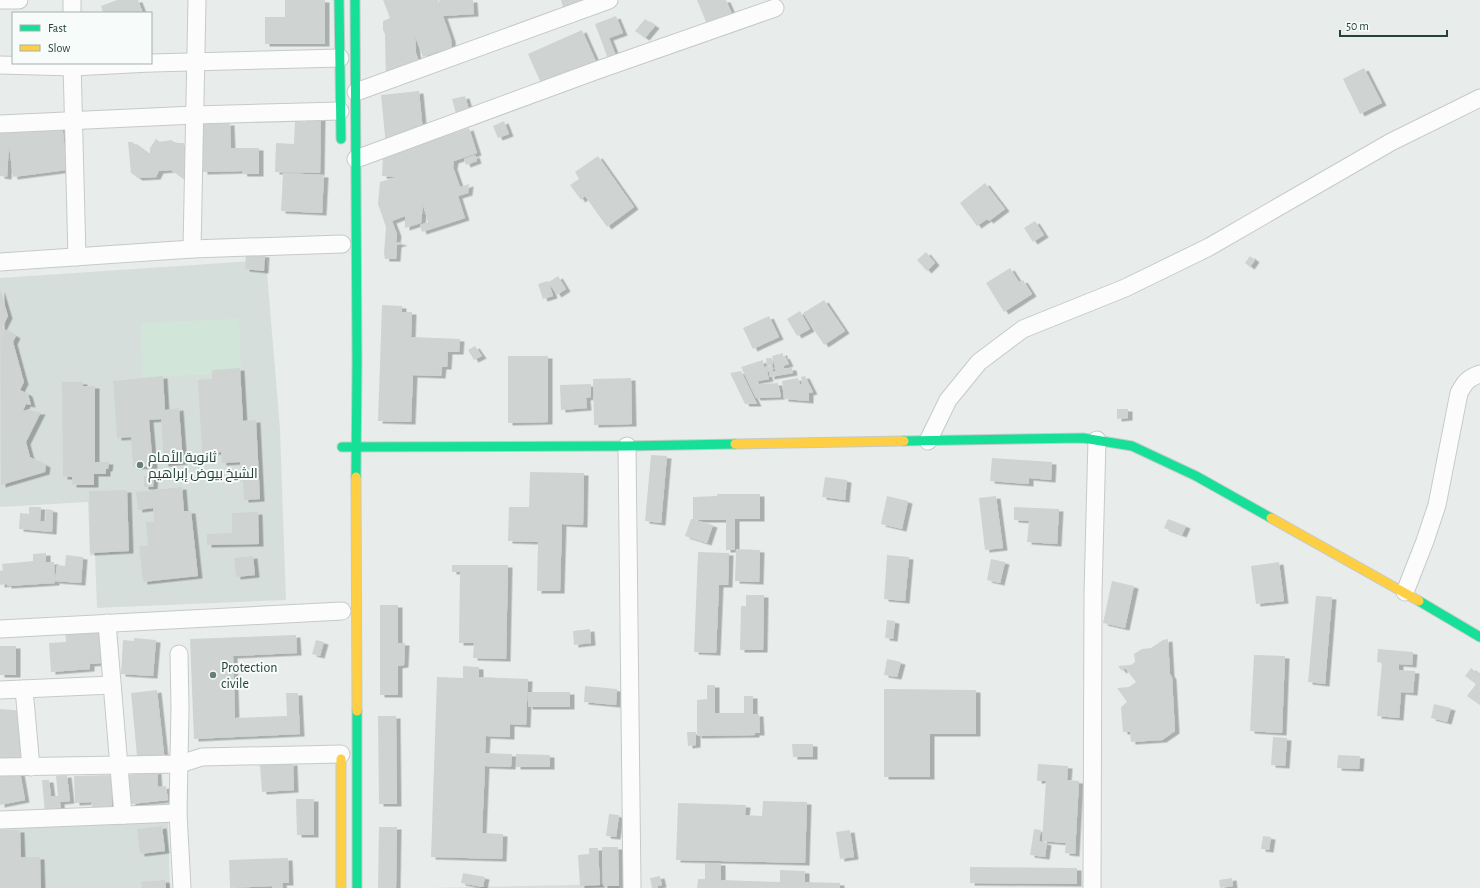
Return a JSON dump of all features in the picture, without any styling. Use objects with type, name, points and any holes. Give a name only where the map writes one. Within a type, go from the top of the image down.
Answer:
[{"type":"street","points":[[0,0],[19,0]]},
{"type":"street","points":[[72,0],[72,12]]},
{"type":"street","points":[[192,249],[197,0]]},
{"type":"street","points":[[339,0],[341,150]]},
{"type":"street","points":[[355,0],[357,888]]},
{"type":"street","points":[[356,92],[609,0]]},
{"type":"street","points":[[356,159],[595,71],[775,8]]},
{"type":"street","points":[[152,63],[340,58]]},
{"type":"street","points":[[0,66],[112,64]]},
{"type":"street","points":[[72,65],[77,257]]},
{"type":"street","points":[[928,441],[948,400],[979,362],[1022,329],[1125,288],[1209,247],[1391,142],[1480,98]]},
{"type":"street","points":[[0,124],[195,115],[340,111]]},
{"type":"street","points":[[0,262],[192,249],[342,244]]},
{"type":"street","points":[[1405,592],[1426,541],[1437,505],[1459,393],[1464,383],[1472,377],[1480,374]]},
{"type":"street","points":[[342,448],[627,446],[1083,438],[1097,440],[1132,446],[1196,476],[1405,592],[1480,637]]},
{"type":"street","points":[[1092,888],[1093,593],[1097,440]]},
{"type":"street","points":[[627,446],[632,888]]},
{"type":"street","points":[[0,629],[342,611]]},
{"type":"street","points":[[107,623],[123,815]]},
{"type":"street","points":[[179,654],[180,764],[178,812],[182,888]]},
{"type":"street","points":[[0,690],[112,685]]},
{"type":"street","points":[[24,689],[31,767]]},
{"type":"street","points":[[0,767],[180,764],[202,757],[341,750],[341,888]]},
{"type":"street","points":[[0,820],[178,812]]},
{"type":"shaded area","name":"ثانوية الأمام الشيخ بيوض إبراهيم","points":[[266,260],[280,429],[286,600],[97,608],[95,555],[90,556],[88,502],[0,507],[0,278]]},
{"type":"shaded area","points":[[168,822],[170,888],[0,888],[0,828]]},
{"type":"shaded area","points":[[619,884],[619,888],[430,888]]},
{"type":"green space","points":[[239,319],[241,373],[143,377],[141,323]]},
{"type":"building","points":[[117,0],[138,0],[143,12],[103,12],[101,6]]},
{"type":"building","points":[[285,0],[325,0],[325,44],[265,44],[265,17],[285,17]]},
{"type":"building","points":[[383,0],[438,0],[440,8],[439,0],[473,0],[474,14],[443,16],[451,39],[452,56],[443,52],[437,52],[423,57],[415,36],[416,53],[418,59],[420,59],[420,69],[386,82],[385,34],[383,30],[383,21],[390,18]]},
{"type":"building","points":[[561,0],[587,0],[565,14]]},
{"type":"building","points":[[697,0],[726,0],[736,23],[711,34]]},
{"type":"building","points":[[616,16],[623,33],[609,38],[618,61],[610,64],[595,24]]},
{"type":"building","points":[[645,19],[655,26],[645,38],[635,31]]},
{"type":"building","points":[[582,30],[598,66],[544,90],[528,54]]},
{"type":"building","points":[[1364,68],[1382,103],[1360,114],[1343,79]]},
{"type":"building","points":[[419,91],[424,142],[386,146],[381,95]]},
{"type":"building","points":[[465,96],[469,110],[456,114],[452,99]]},
{"type":"building","points":[[306,116],[321,116],[320,173],[275,172],[276,143],[294,144],[295,121],[306,122]]},
{"type":"building","points":[[504,121],[509,134],[498,138],[493,126]]},
{"type":"building","points":[[62,123],[67,170],[13,177],[9,145],[7,177],[0,176],[0,131]]},
{"type":"building","points":[[230,123],[231,148],[259,148],[259,174],[243,174],[242,171],[203,172],[202,124]]},
{"type":"building","points":[[469,128],[477,153],[454,161],[453,167],[460,187],[469,184],[468,193],[458,196],[465,218],[422,232],[420,225],[428,222],[423,205],[421,223],[405,228],[405,216],[392,221],[397,234],[396,242],[403,243],[397,245],[396,259],[385,259],[386,227],[378,204],[380,182],[396,177],[382,176],[383,157]]},
{"type":"building","points":[[156,139],[160,142],[171,140],[176,143],[184,143],[187,177],[182,178],[171,170],[159,171],[156,177],[138,178],[131,173],[128,142],[132,142],[150,155],[150,148]]},
{"type":"building","points":[[475,155],[477,161],[466,165],[464,159]]},
{"type":"building","points":[[598,156],[634,207],[607,227],[585,196],[581,200],[570,185],[579,179],[575,172]]},
{"type":"building","points":[[283,173],[324,175],[322,213],[281,211]]},
{"type":"building","points":[[985,183],[1005,209],[989,221],[987,219],[977,226],[960,203]]},
{"type":"building","points":[[1035,221],[1044,235],[1033,242],[1024,228]]},
{"type":"building","points":[[926,252],[935,263],[927,271],[917,260]]},
{"type":"building","points":[[246,253],[265,255],[264,271],[245,269]]},
{"type":"building","points":[[1250,256],[1255,260],[1250,267],[1245,263]]},
{"type":"building","points":[[1010,268],[1019,282],[1023,280],[1032,294],[1004,312],[986,283]]},
{"type":"building","points":[[558,276],[566,289],[557,295],[549,283],[553,296],[543,299],[538,284],[549,282]]},
{"type":"building","points":[[0,289],[8,316],[2,328],[16,336],[13,342],[24,382],[20,390],[28,394],[31,405],[26,404],[23,411],[29,409],[35,412],[41,412],[26,442],[30,457],[46,465],[45,472],[1,485]]},
{"type":"building","points":[[824,300],[845,331],[824,345],[803,313]]},
{"type":"building","points":[[382,305],[402,306],[402,312],[412,312],[411,337],[460,339],[459,352],[448,352],[447,367],[442,367],[441,376],[413,375],[411,422],[378,421]]},
{"type":"building","points":[[800,311],[810,329],[797,336],[787,319]]},
{"type":"building","points":[[769,316],[779,337],[753,349],[743,328]]},
{"type":"building","points":[[475,346],[482,356],[474,360],[468,350]]},
{"type":"building","points":[[783,353],[783,357],[785,356],[789,364],[783,366],[784,368],[792,368],[793,373],[770,377],[769,372],[776,371],[772,356]]},
{"type":"building","points":[[508,356],[548,356],[548,422],[508,423]]},
{"type":"building","points":[[766,358],[772,358],[773,365],[767,366]]},
{"type":"building","points":[[763,360],[764,367],[772,366],[773,371],[767,372],[769,379],[758,381],[759,384],[778,383],[781,397],[756,398],[741,367]]},
{"type":"building","points":[[240,368],[243,421],[256,420],[260,499],[244,500],[240,462],[222,463],[221,452],[202,453],[198,380],[212,379],[212,370]]},
{"type":"building","points":[[741,371],[757,404],[745,404],[730,373]]},
{"type":"building","points":[[163,376],[165,410],[179,408],[183,462],[164,464],[161,419],[149,420],[153,466],[133,467],[131,437],[117,438],[113,381]]},
{"type":"building","points":[[805,376],[813,392],[809,393],[809,401],[784,399],[782,381],[798,378],[800,385],[802,384],[801,377]]},
{"type":"building","points":[[631,378],[632,424],[594,425],[593,379]]},
{"type":"building","points":[[62,382],[83,382],[83,386],[95,386],[95,462],[109,462],[108,469],[106,469],[106,474],[94,474],[94,485],[72,485],[72,477],[63,477]]},
{"type":"building","points":[[591,384],[591,397],[586,398],[587,408],[561,410],[560,385]]},
{"type":"building","points":[[1117,409],[1128,409],[1128,418],[1117,419]]},
{"type":"building","points":[[651,455],[667,456],[661,523],[645,521]]},
{"type":"building","points":[[992,458],[1052,462],[1051,480],[1029,478],[1029,484],[990,481]]},
{"type":"building","points":[[530,472],[584,473],[583,525],[562,524],[560,591],[537,591],[538,542],[508,541],[509,507],[529,507]]},
{"type":"building","points":[[144,476],[154,476],[153,487],[144,487]]},
{"type":"building","points":[[825,477],[847,480],[845,500],[822,497]]},
{"type":"building","points":[[182,487],[184,511],[191,511],[198,576],[143,582],[139,546],[148,546],[146,522],[154,522],[153,508],[138,510],[136,492]]},
{"type":"building","points":[[127,490],[129,551],[90,553],[89,491]]},
{"type":"building","points":[[717,494],[760,494],[760,519],[735,519],[735,550],[726,550],[726,520],[695,520],[713,525],[707,543],[685,536],[691,519],[693,519],[693,497],[717,496]]},
{"type":"building","points":[[887,496],[908,501],[902,529],[881,524]]},
{"type":"building","points":[[996,496],[1003,548],[985,550],[979,498]]},
{"type":"building","points":[[29,507],[41,507],[40,521],[45,521],[46,509],[53,510],[52,532],[19,529],[20,513],[29,514]]},
{"type":"building","points":[[1014,507],[1059,509],[1057,544],[1027,542],[1029,521],[1014,520]]},
{"type":"building","points":[[258,512],[259,544],[207,545],[207,534],[232,533],[232,513]]},
{"type":"building","points":[[1168,519],[1186,526],[1182,535],[1164,528]]},
{"type":"building","points":[[736,549],[760,550],[759,582],[735,581]]},
{"type":"building","points":[[698,552],[729,553],[728,585],[719,585],[716,653],[694,652]]},
{"type":"building","points":[[46,553],[46,562],[54,562],[55,583],[7,586],[7,584],[0,585],[0,571],[3,570],[2,564],[33,561],[33,554]]},
{"type":"building","points":[[66,555],[83,557],[81,583],[55,581],[57,565],[65,566]]},
{"type":"building","points":[[887,555],[909,557],[905,601],[884,599]]},
{"type":"building","points":[[253,556],[255,575],[236,577],[234,558]]},
{"type":"building","points":[[991,559],[1005,562],[1000,583],[987,580]]},
{"type":"building","points":[[1279,562],[1284,601],[1256,604],[1251,566]]},
{"type":"building","points":[[452,565],[508,565],[506,659],[473,658],[474,643],[459,643],[460,572],[452,572]]},
{"type":"building","points":[[1112,581],[1134,586],[1125,628],[1103,623]]},
{"type":"building","points":[[746,595],[764,595],[763,650],[740,650],[741,606],[746,606]]},
{"type":"building","points":[[1316,596],[1332,597],[1325,684],[1308,682]]},
{"type":"building","points":[[380,605],[398,605],[398,643],[405,643],[404,665],[398,666],[398,695],[380,695]]},
{"type":"building","points":[[887,620],[895,621],[893,639],[885,638]]},
{"type":"building","points":[[98,626],[101,663],[90,664],[90,669],[51,672],[49,643],[66,642],[65,628]]},
{"type":"building","points":[[590,629],[591,643],[574,645],[573,631]]},
{"type":"building","name":"Protection civile","points":[[296,635],[297,653],[233,656],[235,718],[287,716],[286,693],[298,693],[300,734],[194,739],[190,639]]},
{"type":"building","points":[[134,638],[156,640],[153,676],[121,674],[123,640],[134,641]]},
{"type":"building","points":[[1168,639],[1175,731],[1162,740],[1131,742],[1130,732],[1123,732],[1121,707],[1127,702],[1117,688],[1129,687],[1136,682],[1125,668],[1122,671],[1118,666],[1131,665],[1135,662],[1134,654],[1142,649],[1151,648],[1163,640]]},
{"type":"building","points":[[316,640],[324,642],[320,656],[312,654]]},
{"type":"building","points":[[0,646],[16,646],[16,675],[0,675]]},
{"type":"building","points":[[1378,649],[1413,652],[1412,665],[1399,664],[1399,670],[1415,671],[1413,693],[1401,692],[1399,718],[1377,716],[1382,663],[1377,662]]},
{"type":"building","points":[[1254,655],[1285,656],[1282,733],[1250,731]]},
{"type":"building","points":[[887,659],[901,662],[897,677],[884,675]]},
{"type":"building","points":[[463,666],[479,667],[479,677],[528,679],[526,725],[510,724],[510,737],[486,736],[485,753],[512,754],[511,767],[485,766],[482,833],[503,834],[502,859],[431,857],[437,677],[463,678]]},
{"type":"building","points":[[1471,668],[1480,675],[1480,705],[1467,696],[1476,684],[1465,676]]},
{"type":"building","points":[[707,685],[715,685],[715,713],[744,713],[744,696],[753,696],[753,714],[759,714],[760,733],[755,733],[755,735],[697,736],[697,700],[707,699]]},
{"type":"building","points":[[585,686],[617,689],[616,705],[584,702]]},
{"type":"building","points":[[884,689],[976,690],[976,734],[930,734],[930,777],[884,777]]},
{"type":"building","points":[[157,690],[165,763],[138,766],[131,693]]},
{"type":"building","points":[[528,692],[570,692],[570,707],[528,707]]},
{"type":"building","points":[[1434,704],[1451,708],[1447,722],[1431,718]]},
{"type":"building","points":[[0,709],[27,711],[23,763],[0,762]]},
{"type":"building","points":[[378,716],[396,716],[397,804],[379,804]]},
{"type":"building","points":[[687,732],[696,732],[696,745],[688,746]]},
{"type":"building","points":[[1273,737],[1287,738],[1285,766],[1271,765]]},
{"type":"building","points":[[792,744],[813,744],[813,757],[793,757]]},
{"type":"building","points":[[516,754],[550,755],[550,767],[516,767]]},
{"type":"building","points":[[1338,755],[1360,756],[1359,769],[1337,768]]},
{"type":"building","points":[[293,763],[294,790],[262,792],[260,765]]},
{"type":"building","points":[[1038,764],[1068,766],[1067,780],[1079,781],[1075,854],[1065,853],[1066,843],[1042,841],[1046,781],[1037,781]]},
{"type":"building","points":[[157,771],[158,787],[166,786],[168,800],[131,804],[128,775]]},
{"type":"building","points":[[20,772],[25,800],[0,805],[0,776]]},
{"type":"building","points":[[67,775],[70,801],[60,802],[61,811],[45,813],[42,780],[49,780],[51,796],[58,796],[56,776]]},
{"type":"building","points":[[111,775],[112,807],[92,807],[91,802],[75,803],[74,776]]},
{"type":"building","points":[[296,799],[314,799],[314,835],[297,835]]},
{"type":"building","points":[[763,801],[807,802],[805,863],[676,860],[678,803],[746,805],[745,815],[762,816]]},
{"type":"building","points":[[609,814],[619,815],[616,837],[606,836]]},
{"type":"building","points":[[162,826],[165,851],[140,854],[137,829]]},
{"type":"building","points":[[379,827],[397,827],[396,888],[378,888]]},
{"type":"building","points":[[1034,829],[1041,830],[1039,841],[1047,843],[1045,857],[1030,855]]},
{"type":"building","points":[[0,830],[20,830],[21,857],[40,857],[41,888],[0,888]]},
{"type":"building","points":[[850,830],[854,857],[840,859],[836,832]]},
{"type":"building","points":[[1263,836],[1271,837],[1269,850],[1261,849]]},
{"type":"building","points":[[602,847],[618,847],[619,886],[603,886]]},
{"type":"building","points":[[589,848],[598,848],[600,885],[580,886],[578,855],[589,854]]},
{"type":"building","points":[[288,858],[289,883],[282,883],[283,888],[272,888],[272,886],[230,888],[229,860]]},
{"type":"building","points":[[705,863],[721,863],[721,880],[780,882],[780,870],[805,871],[805,882],[840,883],[840,888],[697,888],[698,879],[705,879]]},
{"type":"building","points":[[970,867],[1077,868],[1077,884],[970,883]]},
{"type":"building","points":[[463,873],[485,877],[483,887],[461,883]]},
{"type":"building","points":[[660,876],[662,885],[658,886],[658,888],[652,888],[650,878]]},
{"type":"building","points":[[1232,878],[1233,886],[1220,888],[1219,880]]},
{"type":"building","points":[[165,880],[166,888],[142,888],[141,882]]},
{"type":"traffic: fast","points":[[339,0],[341,139]]},
{"type":"traffic: fast","points":[[355,0],[357,363],[356,477]]},
{"type":"traffic: fast","points":[[904,441],[1083,438],[1132,446],[1196,476],[1271,518]]},
{"type":"traffic: fast","points":[[342,447],[735,444]]},
{"type":"traffic: fast","points":[[1419,601],[1480,637]]},
{"type":"traffic: fast","points":[[357,711],[357,888]]},
{"type":"traffic: slow","points":[[735,444],[904,441]]},
{"type":"traffic: slow","points":[[356,477],[357,711]]},
{"type":"traffic: slow","points":[[1271,518],[1419,601]]},
{"type":"traffic: slow","points":[[341,759],[341,888]]},
{"type":"place","name":"ثانوية الأمام الشيخ بيوض إبراهيم","points":[[140,465]]},
{"type":"place","name":"Protection civile","points":[[213,675]]}]
